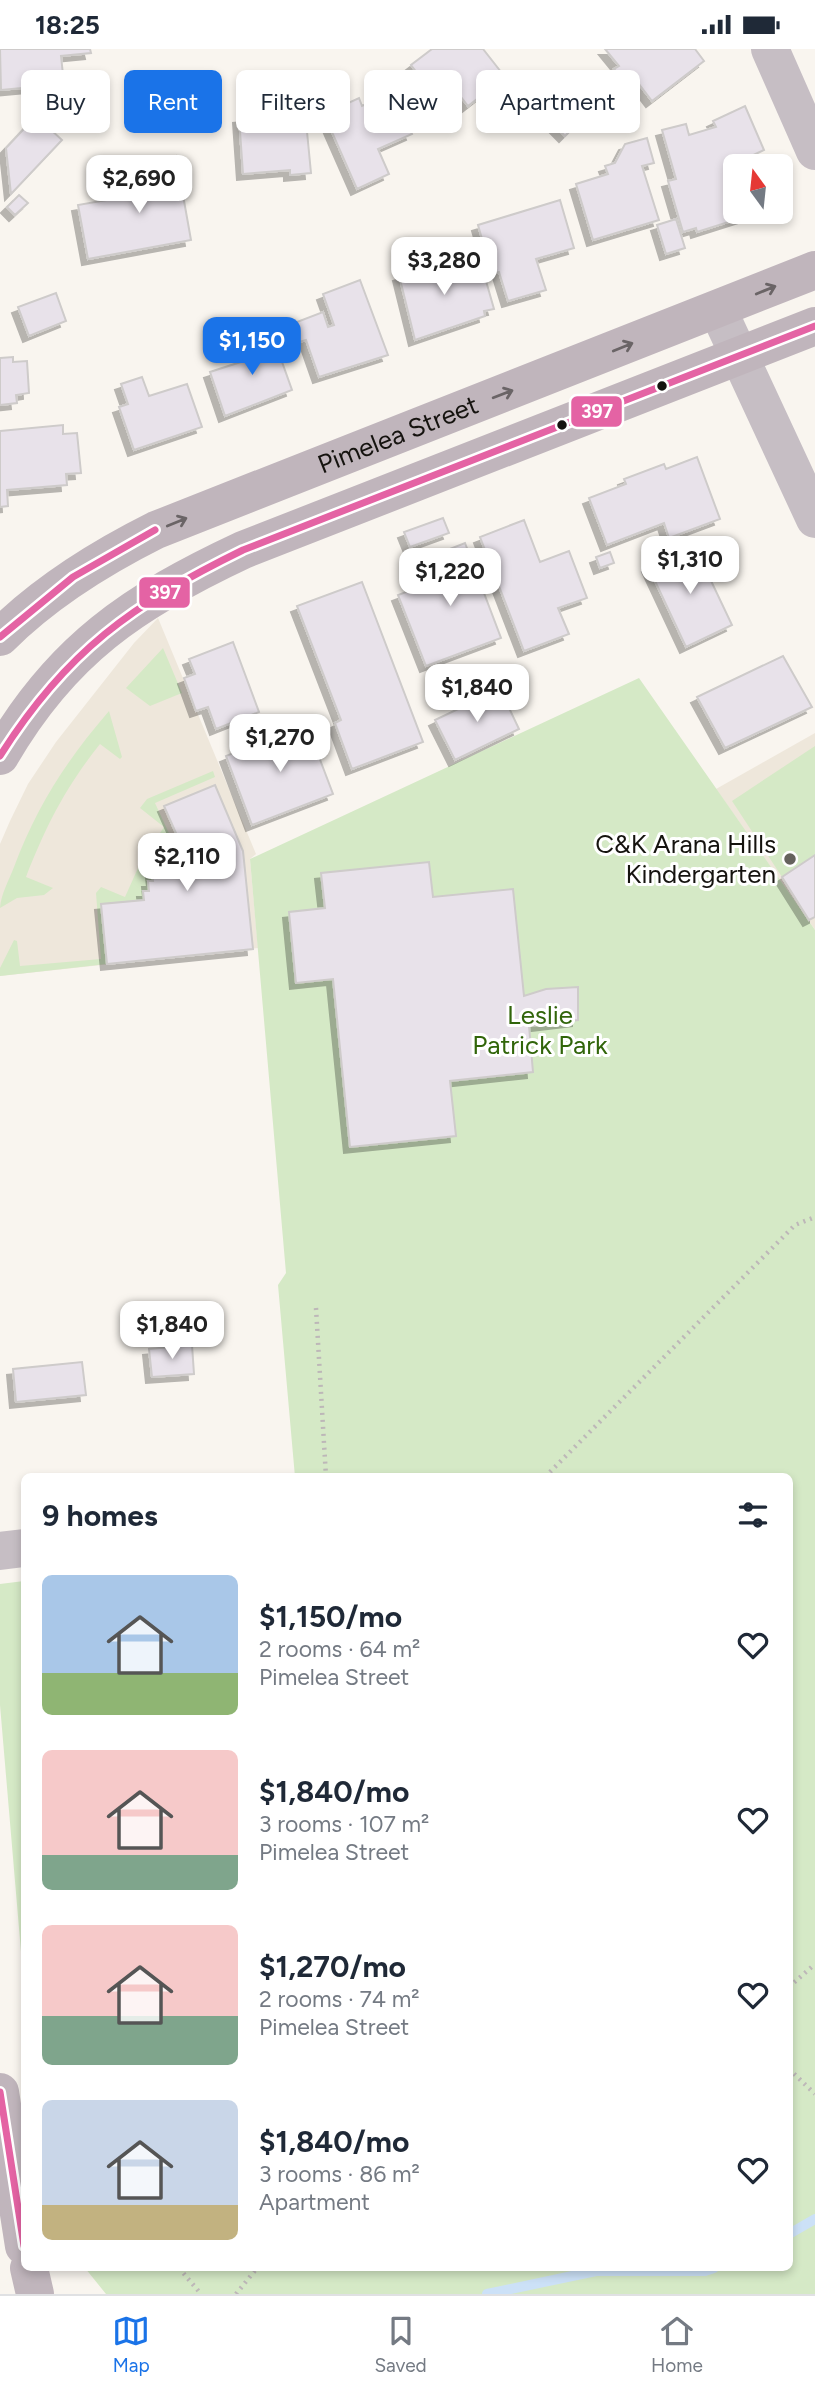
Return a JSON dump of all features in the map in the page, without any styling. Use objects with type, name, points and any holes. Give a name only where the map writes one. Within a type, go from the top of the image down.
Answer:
[{"type":"main road","name":"Pimelea Street","points":[[0,637],[17,604],[156,530],[815,270]]},
{"type":"main road","name":"Pimelea Street","points":[[4,740],[41,692],[92,641],[136,607],[187,577],[243,550],[740,358],[815,326]]},
{"type":"main road","points":[[0,2092],[21,2228]]},
{"type":"main road","points":[[0,2252],[21,2248]]},
{"type":"main road","points":[[30,2271],[36,2294]]},
{"type":"street","points":[[770,49],[815,151]]},
{"type":"street","points":[[718,310],[815,519]]},
{"type":"street","points":[[0,1551],[21,1548]]},
{"type":"path","points":[[549,1473],[795,1225],[815,1217]]},
{"type":"path","points":[[316,1308],[326,1473]]},
{"type":"path","points":[[793,1983],[815,1964]]},
{"type":"path","points":[[793,2073],[814,2093]]},
{"type":"path","points":[[182,2271],[201,2294]]},
{"type":"path","points":[[236,2294],[255,2271]]},
{"type":"shaded area","points":[[158,618],[256,854],[250,859],[258,948],[0,976],[0,844],[10,821],[28,784],[56,742],[134,643]]},
{"type":"shaded area","name":"C&K Arana Hills Kindergarten","points":[[815,733],[815,930],[716,789]]},
{"type":"green space","points":[[163,648],[182,693],[150,706],[126,688]]},
{"type":"green space","name":"Leslie Patrick Park","points":[[639,678],[815,930],[815,2294],[106,2294],[87,2271],[793,2271],[793,1473],[295,1473],[278,1285],[286,1273],[250,859]]},
{"type":"green space","points":[[109,711],[122,757],[120,759],[100,744],[57,808],[26,877],[53,888],[44,895],[17,898],[0,908],[23,845],[43,804],[66,766]]},
{"type":"green space","name":"C&K Arana Hills Kindergarten","points":[[815,746],[815,855],[782,877],[732,801]]},
{"type":"green space","points":[[213,771],[215,777],[155,803],[178,853],[150,848],[164,827],[140,808],[147,799]]},
{"type":"green space","points":[[143,857],[151,863],[153,881],[149,891],[143,892],[144,900],[101,905],[107,964],[0,976],[0,968],[14,940],[17,941],[20,966],[101,959],[96,893],[101,887],[125,897]]},
{"type":"green space","points":[[21,1581],[21,1952],[0,1705],[0,1584]]},
{"type":"building","points":[[0,49],[90,49],[91,53],[61,56],[62,70],[21,70],[21,88],[1,90]]},
{"type":"building","points":[[432,49],[483,49],[500,70],[476,70],[476,100],[468,106],[462,98],[462,70],[415,70],[411,65]]},
{"type":"building","points":[[605,49],[695,49],[704,61],[652,101],[640,85],[640,70],[614,69],[619,66]]},
{"type":"building","points":[[359,98],[362,106],[364,105],[364,133],[412,134],[378,149],[389,174],[357,189],[332,133],[350,133],[350,102]]},
{"type":"building","points":[[745,106],[764,150],[756,154],[723,154],[723,224],[697,232],[696,228],[683,232],[668,181],[676,179],[662,130],[686,124],[689,135],[716,127],[713,121]]},
{"type":"building","points":[[21,132],[54,133],[62,140],[11,194],[6,148]]},
{"type":"building","points":[[240,133],[307,133],[311,173],[290,175],[290,170],[243,174]]},
{"type":"building","points":[[647,138],[654,163],[642,166],[659,220],[593,240],[576,184],[608,174],[605,166],[615,163],[625,144]]},
{"type":"building","points":[[176,156],[191,240],[88,259],[78,205],[147,193],[141,163]]},
{"type":"building","points":[[19,195],[28,203],[15,215],[7,207]]},
{"type":"building","points":[[560,200],[574,248],[536,259],[546,290],[508,301],[499,272],[492,274],[478,225]]},
{"type":"building","points":[[676,219],[685,248],[666,254],[657,225]]},
{"type":"building","points":[[462,257],[467,275],[472,274],[472,277],[484,274],[494,309],[484,311],[485,316],[415,340],[399,275]]},
{"type":"building","points":[[360,280],[388,355],[319,377],[306,340],[296,343],[289,325],[323,312],[328,327],[334,325],[323,294]]},
{"type":"building","points":[[56,293],[66,321],[29,336],[18,307]]},
{"type":"building","points":[[266,329],[273,349],[277,348],[292,390],[225,416],[210,372],[253,358],[245,337]]},
{"type":"building","points":[[13,357],[13,362],[27,361],[29,393],[16,395],[17,403],[0,405],[0,358]]},
{"type":"building","points":[[142,377],[149,396],[187,384],[202,427],[134,450],[119,407],[128,404],[121,384]]},
{"type":"building","points":[[63,425],[63,434],[77,433],[81,473],[66,474],[67,485],[7,490],[8,506],[0,507],[0,431]]},
{"type":"building","points":[[697,457],[720,519],[669,538],[664,523],[607,545],[589,498],[626,484],[624,479],[664,464],[666,469]]},
{"type":"building","points":[[443,518],[449,533],[410,547],[404,532]]},
{"type":"building","points":[[524,520],[540,562],[569,551],[587,598],[558,608],[569,634],[524,651],[480,537]]},
{"type":"building","points":[[465,543],[501,638],[426,666],[398,595],[433,582],[424,559]]},
{"type":"building","points":[[694,545],[732,625],[686,647],[648,566]]},
{"type":"building","points":[[610,552],[614,563],[600,568],[596,557]]},
{"type":"building","points":[[362,582],[423,742],[352,769],[335,723],[341,720],[297,606]]},
{"type":"building","points":[[233,642],[259,712],[216,729],[208,707],[196,711],[184,678],[195,674],[189,659]]},
{"type":"building","points":[[783,656],[812,707],[725,748],[697,697]]},
{"type":"building","points":[[500,689],[519,729],[455,760],[435,720]]},
{"type":"building","points":[[306,724],[313,743],[320,741],[326,755],[319,757],[333,794],[252,825],[226,756]]},
{"type":"building","points":[[215,785],[243,851],[253,949],[107,964],[101,904],[144,900],[143,891],[149,891],[148,881],[153,881],[151,863],[182,859],[184,877],[188,877],[187,858],[164,806]]},
{"type":"building","points":[[815,855],[815,917],[809,920],[782,877]]},
{"type":"building","points":[[429,862],[433,897],[513,889],[524,996],[546,989],[578,987],[578,1020],[529,1026],[533,1072],[450,1081],[456,1136],[350,1147],[333,979],[296,983],[289,912],[325,908],[321,873]]},
{"type":"building","points":[[192,1345],[194,1374],[152,1377],[149,1349]]},
{"type":"building","points":[[82,1362],[86,1395],[16,1402],[13,1369]]},
{"type":"waterway","points":[[793,2232],[815,2219]]},
{"type":"waterway","points":[[487,2294],[596,2271]]},
{"type":"waterway","points":[[596,2271],[705,2271]]},
{"type":"transit line","name":"397","points":[[0,756],[50,687],[77,659],[135,611],[204,570],[243,550],[815,326]]},
{"type":"transit line","name":"397","points":[[0,637],[73,577],[155,530]]},
{"type":"transit line","name":"397","points":[[0,2092],[21,2227]]},
{"type":"place","name":"C&K Arana Hills Kindergarten","points":[[790,859]]}]
